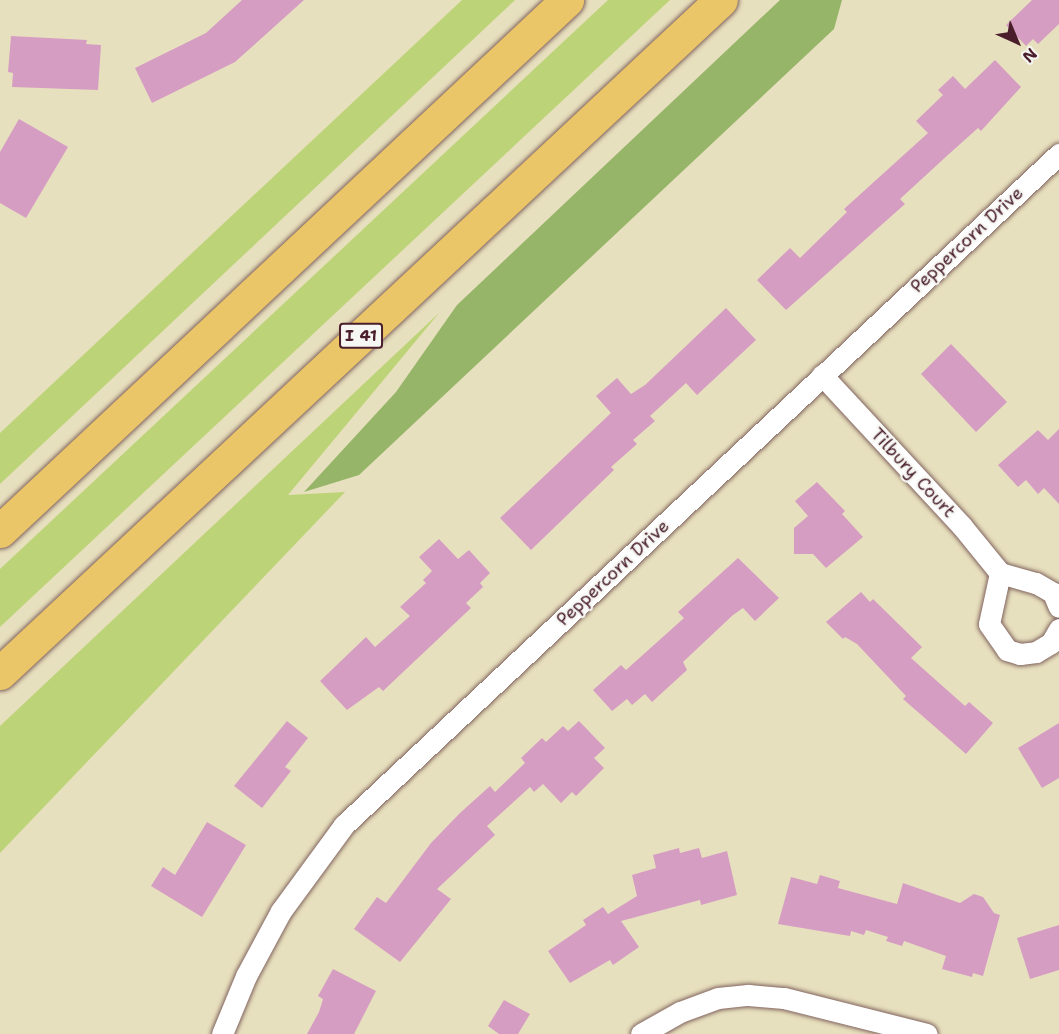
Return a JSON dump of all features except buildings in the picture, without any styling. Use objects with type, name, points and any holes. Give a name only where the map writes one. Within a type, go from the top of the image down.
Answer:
[{"type":"highway","points":[[0,531],[567,0]]},
{"type":"highway","name":"I 41","points":[[0,673],[721,0]]},
{"type":"street","name":"Peppercorn Drive","points":[[222,1034],[246,976],[281,911],[345,825],[1059,154]]},
{"type":"street","name":"Tilbury Court","points":[[822,375],[961,525],[1000,573]]},
{"type":"street","points":[[1059,607],[1053,593],[1036,583],[1000,573],[989,624],[1007,650],[1020,654],[1036,652],[1051,643],[1059,629]]},
{"type":"street","points":[[641,1034],[708,1001],[748,994],[784,998],[927,1034]]},
{"type":"green space","points":[[462,0],[515,0],[0,484],[0,433]]},
{"type":"green space","points":[[608,0],[670,0],[0,627],[0,569]]},
{"type":"green space","points":[[780,0],[842,0],[834,29],[359,475],[304,492],[396,392],[457,305]]},
{"type":"green space","points":[[439,313],[288,495],[345,492],[0,853],[0,726]]}]
